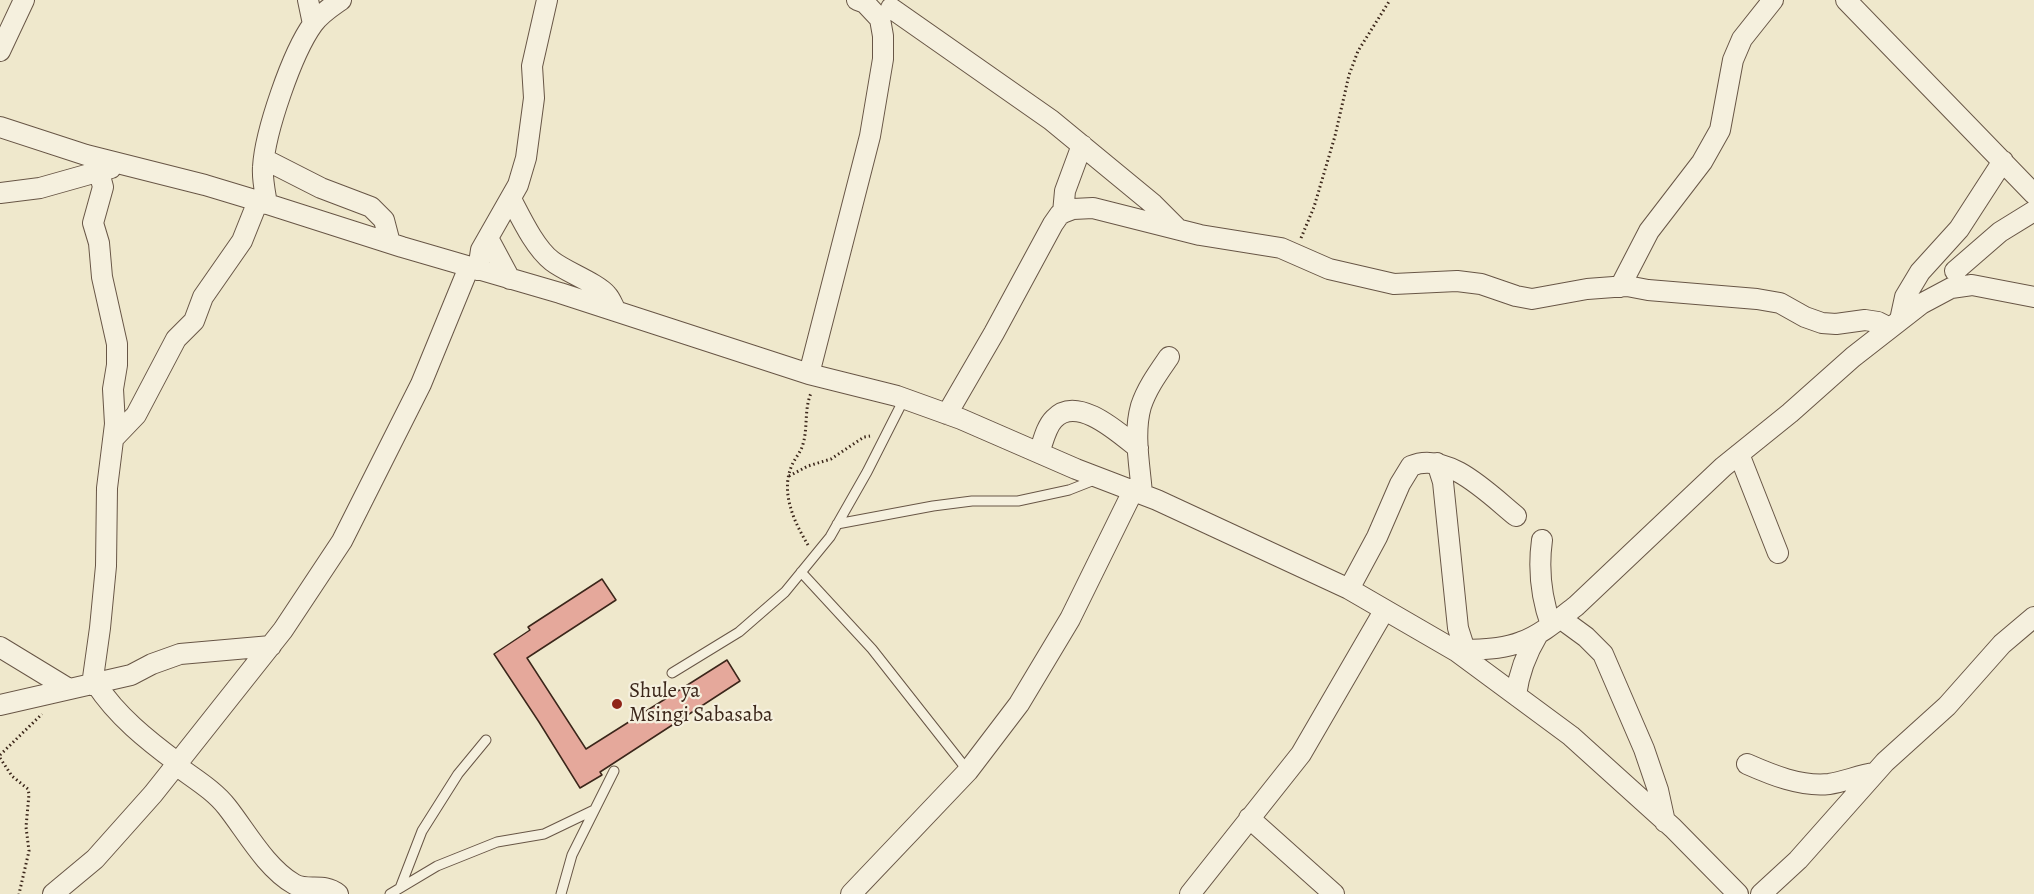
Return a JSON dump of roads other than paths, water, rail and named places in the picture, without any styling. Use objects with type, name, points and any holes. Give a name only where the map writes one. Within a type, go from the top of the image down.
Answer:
[{"type":"street","points":[[0,51],[24,0]]},
{"type":"street","points":[[308,0],[314,24]]},
{"type":"street","points":[[113,439],[136,415],[176,339],[194,321],[203,297],[242,241],[263,202],[262,169],[266,143],[278,101],[302,44],[314,24],[341,0]]},
{"type":"street","points":[[816,376],[870,136],[883,59],[880,19],[865,3],[857,0]]},
{"type":"street","points":[[1620,286],[1649,231],[1702,162],[1720,130],[1733,60],[1742,39],[1773,0]]},
{"type":"street","points":[[1846,0],[2034,194]]},
{"type":"street","points":[[53,894],[95,859],[177,764],[271,646],[342,541],[421,384],[479,256],[519,185],[526,158],[534,98],[532,66],[545,2]]},
{"type":"street","points":[[881,28],[893,4],[948,50],[995,80],[1082,145],[1153,204],[1179,229]]},
{"type":"street","points":[[0,127],[86,155],[263,202],[616,311],[816,376],[904,399],[947,414],[1137,493],[1348,589],[1384,611],[1460,651],[1571,736],[1665,822],[1738,894]]},
{"type":"street","points":[[1063,213],[1065,191],[1082,145]]},
{"type":"street","points":[[264,159],[321,188],[371,207],[384,220],[390,243]]},
{"type":"street","points":[[1895,324],[1905,297],[1920,272],[1939,254],[1959,229],[2003,161]]},
{"type":"street","points":[[0,193],[40,188],[124,165]]},
{"type":"street","points":[[99,172],[103,187],[93,223],[99,243],[102,277],[117,344],[117,365],[113,389],[115,424],[107,488],[106,566],[94,685],[125,720],[226,805],[246,834],[276,868],[295,885],[329,887],[338,894]]},
{"type":"street","points":[[511,199],[550,260],[598,287],[608,295],[616,311]]},
{"type":"street","points":[[947,414],[1053,224],[1060,214],[1073,209],[1093,208],[1200,235],[1281,248],[1329,269],[1394,284],[1457,281],[1532,299],[1587,289],[1620,286],[1780,303],[1805,317],[1822,323],[1865,321],[1895,324]]},
{"type":"street","points":[[1955,271],[2000,232],[2034,212]]},
{"type":"street","points":[[488,238],[510,279]]},
{"type":"street","points":[[1939,254],[1972,285]]},
{"type":"street","points":[[1460,651],[1497,648],[1521,642],[1550,626],[1576,606],[1646,538],[1739,454],[1790,413],[1852,357],[1921,304],[1950,288],[1972,285],[2034,297]]},
{"type":"street","points":[[851,894],[968,771],[1019,704],[1064,628],[1137,493],[1137,432],[1141,406],[1151,383],[1169,357]]},
{"type":"street","points":[[1038,453],[1049,425],[1055,417],[1067,411],[1090,414],[1138,448]]},
{"type":"street","points":[[1739,454],[1778,553]]},
{"type":"street","points":[[1348,589],[1377,537],[1400,484],[1411,466],[1425,461],[1437,463],[1470,479],[1516,516]]},
{"type":"street","points":[[1437,463],[1443,482],[1460,651]]},
{"type":"street","points":[[1542,540],[1540,575],[1550,626]]},
{"type":"street","points":[[1190,894],[1301,754],[1384,611]]},
{"type":"street","points":[[1761,894],[1798,860],[1875,774],[1947,706],[2002,644],[2034,617]]},
{"type":"street","points":[[1516,695],[1526,654],[1550,626]]},
{"type":"street","points":[[1550,626],[1586,637],[1604,654],[1644,749],[1658,790],[1665,822]]},
{"type":"street","points":[[0,705],[131,675],[152,664],[180,654],[271,646]]},
{"type":"street","points":[[0,647],[66,690]]},
{"type":"street","points":[[1747,764],[1769,774],[1808,784],[1828,784],[1875,774]]},
{"type":"street","points":[[1249,818],[1334,894]]},
{"type":"lane","points":[[672,673],[739,632],[785,592],[830,537],[904,399]]},
{"type":"lane","points":[[837,524],[933,506],[972,501],[1017,501],[1036,498],[1069,490],[1099,478]]},
{"type":"lane","points":[[801,572],[872,649],[968,771]]},
{"type":"lane","points":[[400,888],[422,831],[458,774],[486,740]]},
{"type":"lane","points":[[561,894],[572,855],[614,771]]},
{"type":"lane","points":[[390,894],[437,866],[497,842],[544,834],[594,810]]},
{"type":"place","name":"Shule ya Msingi Sabasaba","points":[[617,704]]}]
